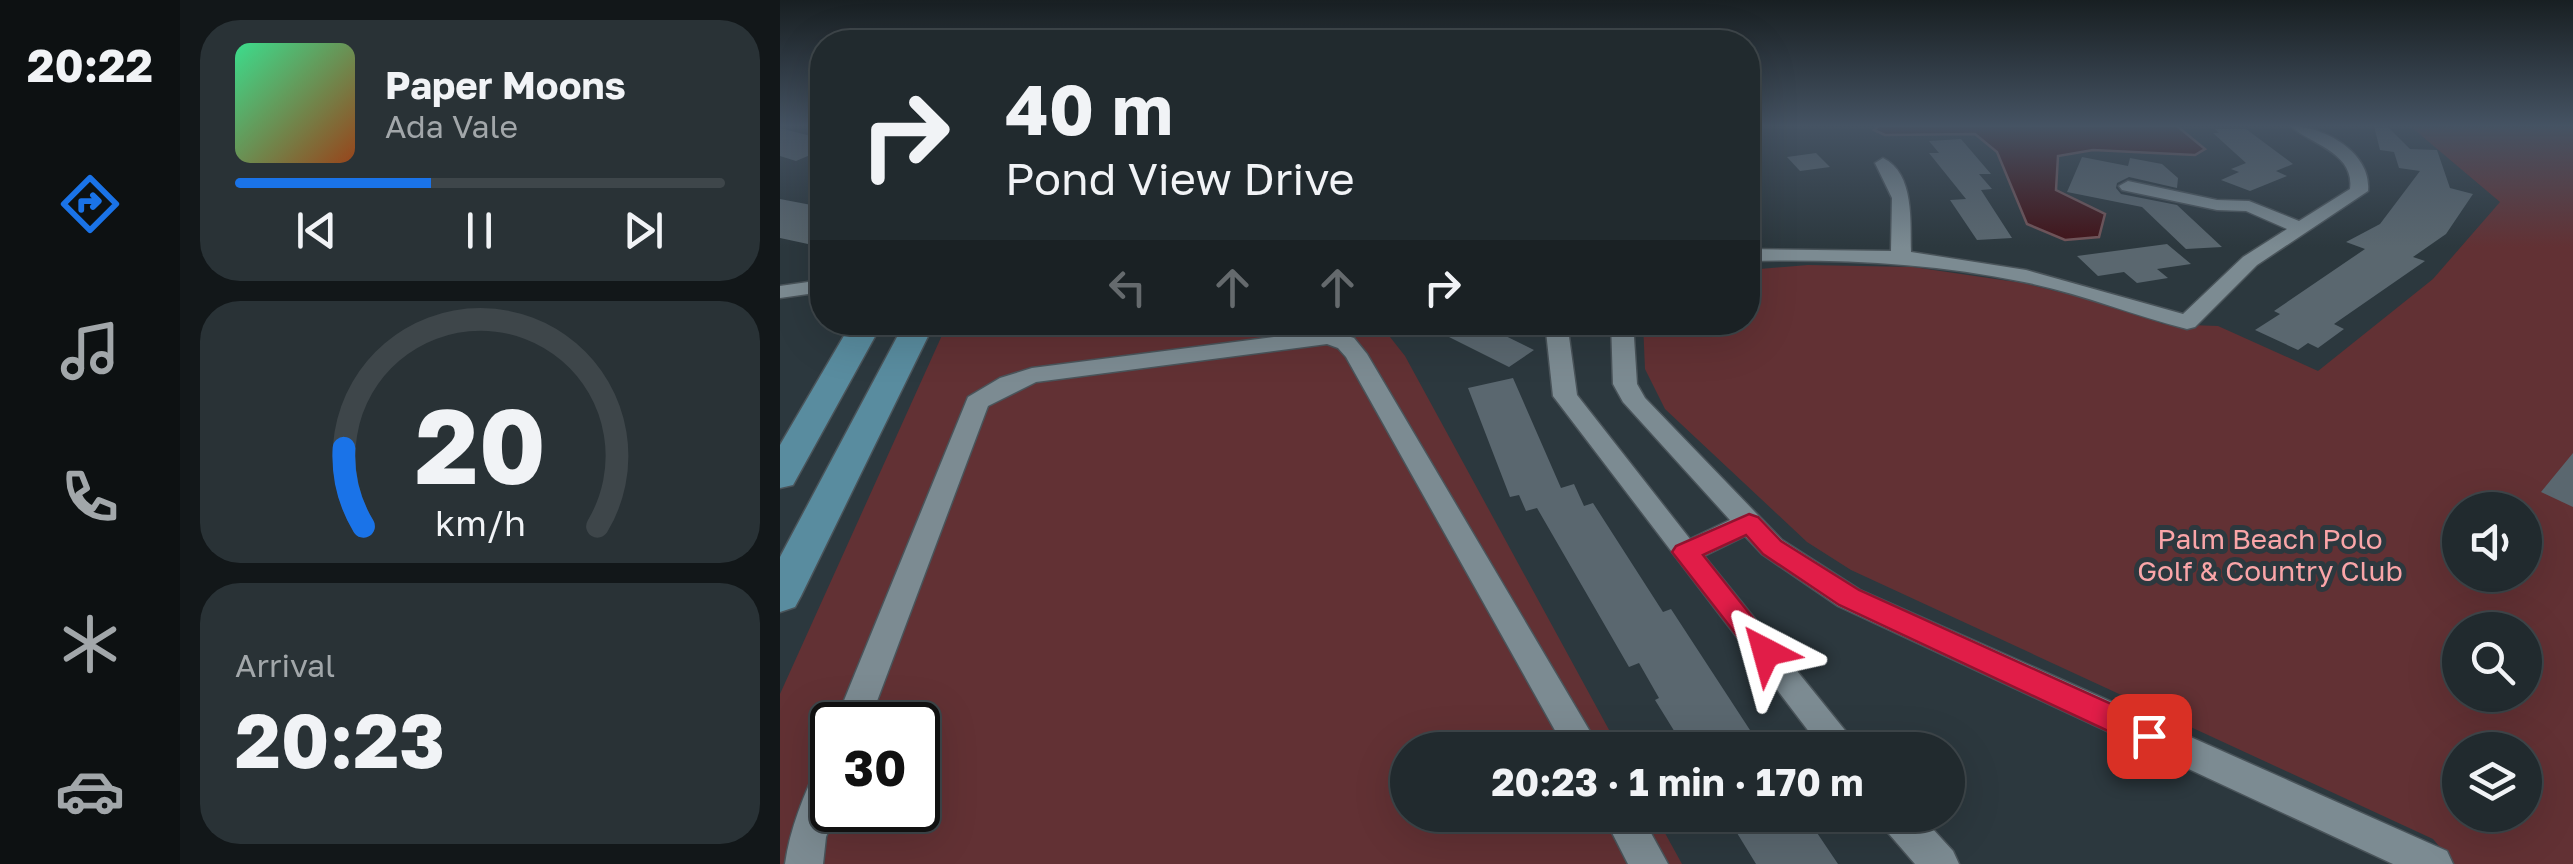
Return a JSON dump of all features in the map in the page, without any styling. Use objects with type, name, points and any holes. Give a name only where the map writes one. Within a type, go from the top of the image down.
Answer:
[{"type":"main road","points":[[780,476],[861,335]]},
{"type":"main road","points":[[780,596],[913,335]]},
{"type":"street","points":[[1884,166],[1901,198],[1900,256]]},
{"type":"street","points":[[1760,254],[1819,252],[1900,256],[2047,280],[2187,322],[2250,261],[2353,198],[2362,183],[2355,166]]},
{"type":"street","points":[[2128,186],[2217,205],[2249,206],[2302,229]]},
{"type":"street","points":[[780,279],[810,275]]},
{"type":"street","points":[[780,292],[810,288]]},
{"type":"street","points":[[1558,335],[1566,396],[1830,732]]},
{"type":"street","points":[[1622,335],[1628,393],[1772,547],[1849,598],[2434,864]]},
{"type":"street","points":[[860,702],[977,402],[1008,383],[1032,375],[1328,337],[1346,343],[1356,354],[1574,732]]},
{"type":"street","points":[[1685,552],[1749,523]]},
{"type":"street","points":[[804,864],[810,829]]},
{"type":"street","points":[[1631,832],[1650,864]]},
{"type":"street","points":[[1911,832],[1940,864]]},
{"type":"green space","name":"Palm Beach Polo Golf & Country Club","points":[[2458,166],[2573,166],[2573,864],[2454,864],[2433,839],[1851,570],[1807,542],[1665,409],[1645,369],[1644,335],[1760,335],[1760,269],[1808,265],[1913,267],[2023,283],[2124,308],[2163,324],[2218,326],[2318,371],[2433,279],[2500,202]]},
{"type":"green space","points":[[942,335],[1388,335],[1405,356],[1610,732],[1390,732],[1390,832],[1664,832],[1682,864],[780,864],[780,694]]},
{"type":"shaded area","points":[[2003,166],[2057,166],[2056,190],[2105,214],[2099,237],[2065,240],[2027,224]]},
{"type":"building","points":[[1796,166],[1830,167],[1800,171]]},
{"type":"building","points":[[1940,166],[1984,166],[1991,174],[1979,174],[1992,189],[1981,190],[2012,238],[1977,240],[1950,200],[1966,199]]},
{"type":"building","points":[[2078,166],[2165,166],[2178,178],[2177,188],[2129,177],[2117,183],[2116,188],[2121,194],[2177,205],[2222,247],[2186,249],[2142,207],[2067,192]]},
{"type":"building","points":[[2287,166],[2276,171],[2287,176],[2250,191],[2221,180],[2239,172],[2231,169]]},
{"type":"building","points":[[2443,166],[2450,188],[2473,194],[2446,234],[2413,257],[2425,261],[2334,324],[2344,329],[2318,348],[2308,343],[2298,350],[2255,330],[2280,314],[2274,311],[2365,249],[2346,242],[2380,224],[2420,171],[2399,168]]},
{"type":"building","points":[[780,199],[810,205],[810,244],[780,238]]},
{"type":"building","points":[[2167,244],[2191,264],[2157,269],[2168,278],[2137,283],[2124,272],[2098,276],[2077,256]]},
{"type":"building","points":[[1445,335],[1503,335],[1534,350],[1509,367]]},
{"type":"building","points":[[1513,378],[1561,488],[1574,484],[1584,506],[1593,503],[1663,612],[1671,609],[1751,732],[1675,732],[1639,663],[1629,667],[1537,508],[1526,511],[1519,495],[1510,497],[1468,388]]},
{"type":"building","points":[[2573,453],[2573,507],[2541,492]]},
{"type":"building","points":[[1736,832],[1816,832],[1838,864],[1756,864]]},
{"type":"route","points":[[1766,652],[1685,552],[1749,523],[1772,547],[1849,598],[2149,736]]}]
